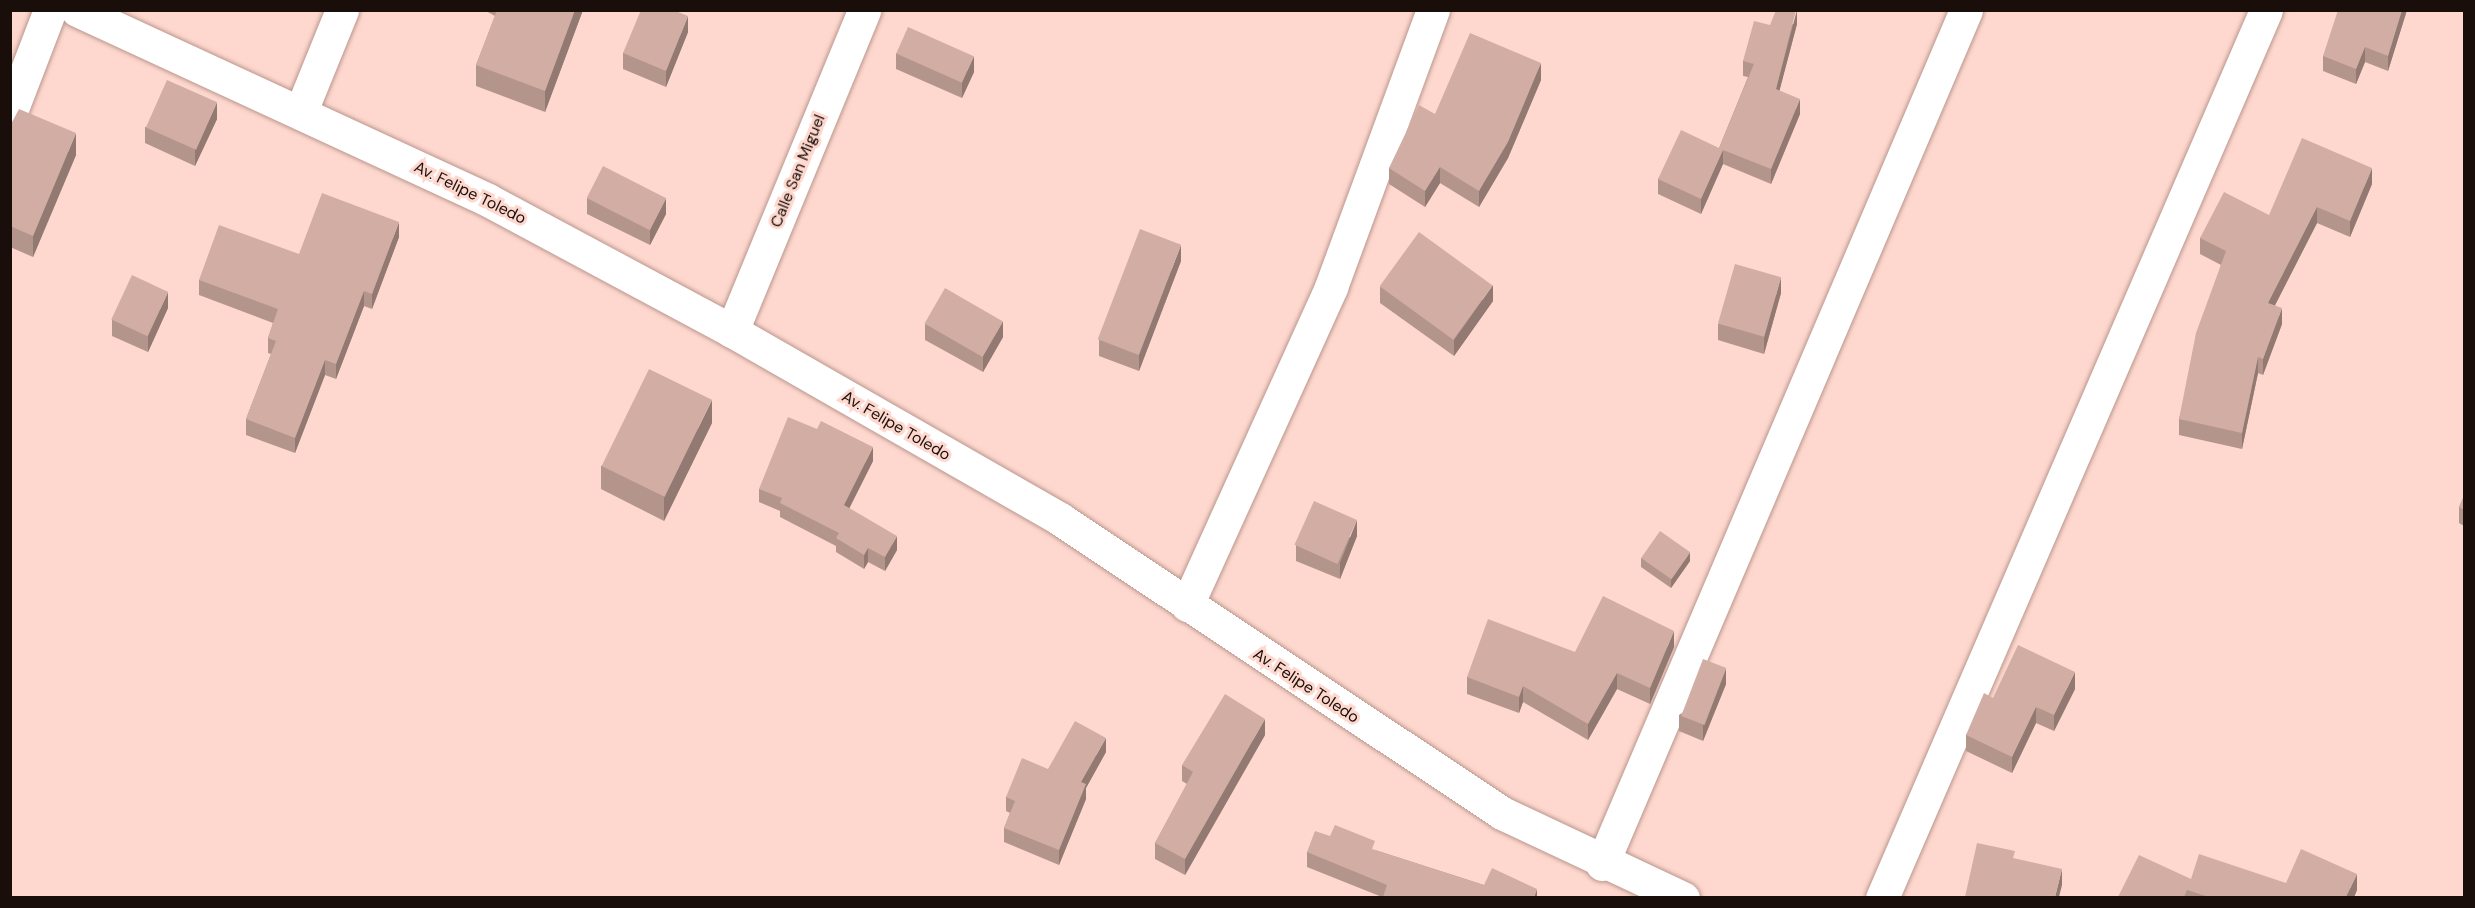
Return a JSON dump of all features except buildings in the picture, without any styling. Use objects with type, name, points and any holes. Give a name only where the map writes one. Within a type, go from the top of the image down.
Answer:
[{"type":"main road","points":[[10,114],[50,10]]},
{"type":"main road","name":"Av. Felipe Toledo","points":[[77,10],[301,111],[488,200],[732,331],[1060,519],[1502,813],[1602,864],[1683,897]]},
{"type":"main road","points":[[301,111],[342,10]]},
{"type":"main road","name":"Calle San Miguel","points":[[732,331],[864,10]]},
{"type":"main road","points":[[1187,605],[1331,287],[1433,10]]},
{"type":"main road","points":[[1602,864],[1966,10]]},
{"type":"main road","points":[[1882,897],[2266,10]]}]
